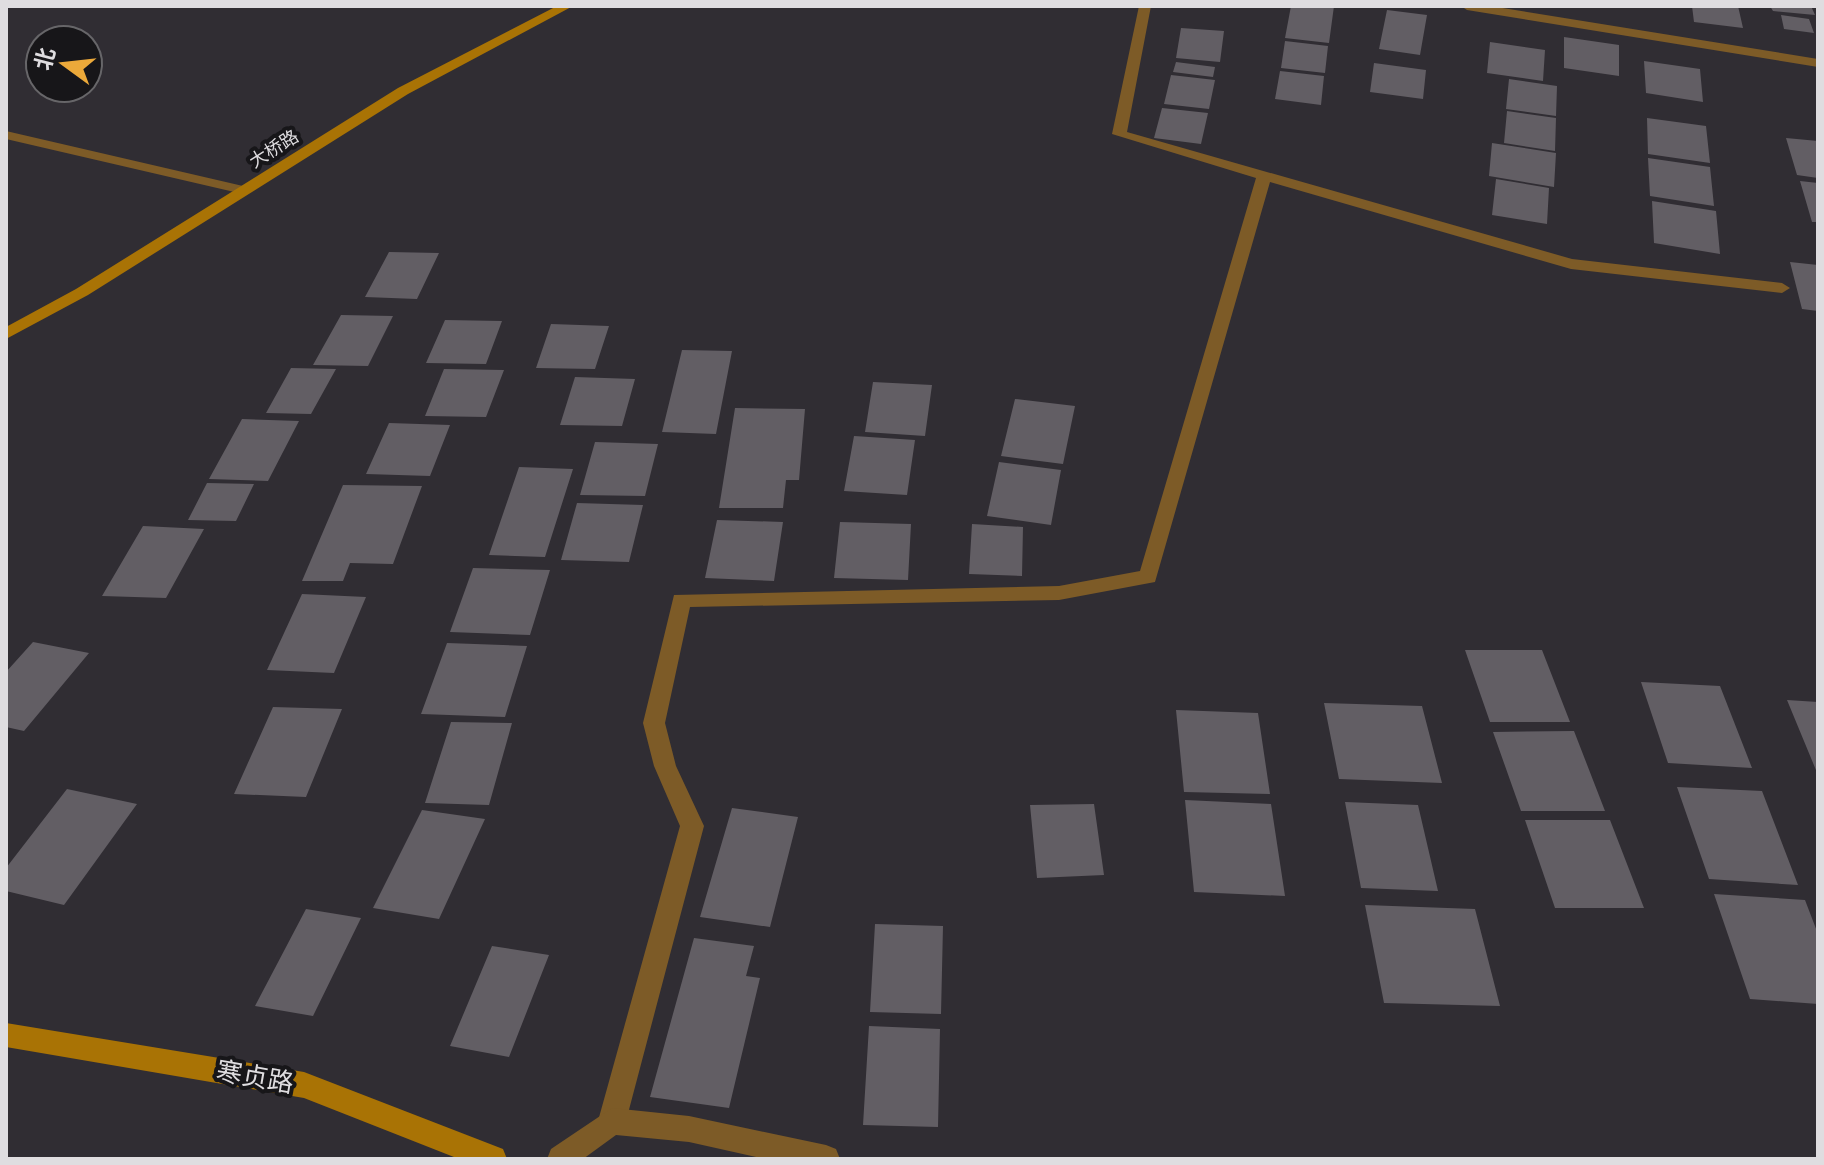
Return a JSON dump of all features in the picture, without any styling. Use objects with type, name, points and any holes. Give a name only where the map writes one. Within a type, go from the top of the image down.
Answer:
[{"type":"main road","name":"大桥路","points":[[6,334],[82,292],[403,91],[567,6]]},
{"type":"main road","name":"寒贞路","points":[[6,1035],[304,1085],[493,1159]]},
{"type":"street","points":[[1145,6],[1119,134],[1571,264],[1782,288]]},
{"type":"street","points":[[1467,6],[1818,63]]},
{"type":"street","points":[[6,135],[243,190]]},
{"type":"street","points":[[561,1159],[612,1121],[692,826],[665,766],[654,723],[681,600],[1059,593],[1148,577],[1264,177]]},
{"type":"street","points":[[612,1121],[689,1129],[826,1159]]},
{"type":"building","points":[[1291,6],[1334,6],[1329,43],[1285,38]]},
{"type":"building","points":[[1692,6],[1738,6],[1743,28],[1694,22]]},
{"type":"building","points":[[1770,6],[1811,6],[1815,15],[1773,11]]},
{"type":"building","points":[[1387,10],[1427,15],[1420,55],[1379,49]]},
{"type":"building","points":[[1781,15],[1809,19],[1814,33],[1784,29]]},
{"type":"building","points":[[1181,28],[1224,31],[1220,62],[1176,58]]},
{"type":"building","points":[[1564,37],[1619,45],[1619,76],[1564,68]]},
{"type":"building","points":[[1285,41],[1328,46],[1325,73],[1281,68]]},
{"type":"building","points":[[1490,42],[1545,50],[1543,81],[1487,73]]},
{"type":"building","points":[[1644,61],[1700,69],[1703,102],[1646,93]]},
{"type":"building","points":[[1176,62],[1215,67],[1213,77],[1173,72]]},
{"type":"building","points":[[1374,63],[1426,70],[1423,99],[1370,92]]},
{"type":"building","points":[[1280,71],[1324,76],[1321,105],[1275,99]]},
{"type":"building","points":[[1171,75],[1215,80],[1209,109],[1164,104]]},
{"type":"building","points":[[1509,79],[1557,86],[1556,116],[1506,109]]},
{"type":"building","points":[[1162,108],[1208,113],[1201,144],[1154,138]]},
{"type":"building","points":[[1507,111],[1556,118],[1555,151],[1504,143]]},
{"type":"building","points":[[1647,118],[1706,126],[1710,163],[1648,154]]},
{"type":"building","points":[[1786,138],[1818,141],[1818,178],[1797,175]]},
{"type":"building","points":[[1492,143],[1556,153],[1554,187],[1489,176]]},
{"type":"building","points":[[1648,158],[1710,167],[1714,206],[1650,196]]},
{"type":"building","points":[[1496,179],[1549,188],[1547,224],[1492,215]]},
{"type":"building","points":[[1800,181],[1818,183],[1818,222],[1812,222]]},
{"type":"building","points":[[1652,201],[1716,211],[1720,254],[1654,243]]},
{"type":"building","points":[[389,252],[439,253],[417,299],[365,297]]},
{"type":"building","points":[[1790,262],[1818,265],[1818,311],[1802,309]]},
{"type":"building","points":[[341,315],[393,316],[368,366],[313,365]]},
{"type":"building","points":[[445,320],[502,321],[486,364],[426,363]]},
{"type":"building","points":[[551,324],[609,326],[595,369],[536,368]]},
{"type":"building","points":[[682,350],[732,351],[716,434],[662,432]]},
{"type":"building","points":[[291,368],[336,369],[311,414],[266,413]]},
{"type":"building","points":[[444,369],[504,370],[486,417],[425,416]]},
{"type":"building","points":[[575,377],[635,379],[622,426],[560,425]]},
{"type":"building","points":[[873,382],[932,385],[925,436],[865,432]]},
{"type":"building","points":[[1015,399],[1075,406],[1063,464],[1001,456]]},
{"type":"building","points":[[735,408],[805,409],[799,480],[786,480],[783,508],[719,508]]},
{"type":"building","points":[[242,419],[299,421],[268,481],[209,479]]},
{"type":"building","points":[[389,423],[450,425],[430,476],[366,474]]},
{"type":"building","points":[[854,436],[915,440],[907,495],[844,491]]},
{"type":"building","points":[[595,442],[658,444],[645,496],[580,495]]},
{"type":"building","points":[[999,462],[1061,470],[1051,525],[987,516]]},
{"type":"building","points":[[519,467],[573,469],[545,557],[489,555]]},
{"type":"building","points":[[207,483],[254,484],[236,521],[188,520]]},
{"type":"building","points":[[343,485],[422,486],[393,564],[350,563],[343,581],[302,581]]},
{"type":"building","points":[[577,503],[643,505],[629,562],[561,560]]},
{"type":"building","points":[[717,520],[783,522],[774,581],[705,578]]},
{"type":"building","points":[[840,522],[911,524],[908,580],[834,578]]},
{"type":"building","points":[[972,524],[1023,527],[1022,576],[969,574]]},
{"type":"building","points":[[143,526],[204,529],[166,598],[102,596]]},
{"type":"building","points":[[473,568],[550,570],[530,635],[450,632]]},
{"type":"building","points":[[302,594],[366,597],[334,673],[267,670]]},
{"type":"building","points":[[33,642],[89,653],[24,731],[6,727],[6,672]]},
{"type":"building","points":[[447,643],[527,646],[505,717],[421,714]]},
{"type":"building","points":[[1465,650],[1542,650],[1570,722],[1490,722]]},
{"type":"building","points":[[1641,682],[1720,686],[1752,768],[1668,763]]},
{"type":"building","points":[[1787,700],[1818,702],[1818,775]]},
{"type":"building","points":[[1324,703],[1422,706],[1442,783],[1339,779]]},
{"type":"building","points":[[273,707],[342,709],[306,797],[234,794]]},
{"type":"building","points":[[1176,710],[1258,713],[1270,794],[1184,792]]},
{"type":"building","points":[[451,722],[512,723],[489,805],[425,803]]},
{"type":"building","points":[[1574,731],[1605,811],[1521,811],[1493,732]]},
{"type":"building","points":[[1677,787],[1762,791],[1798,885],[1709,879]]},
{"type":"building","points":[[67,789],[137,804],[64,905],[6,891],[6,868]]},
{"type":"building","points":[[1185,800],[1271,804],[1285,896],[1194,892]]},
{"type":"building","points":[[1345,802],[1418,805],[1438,891],[1361,888]]},
{"type":"building","points":[[1094,804],[1104,875],[1037,878],[1030,805]]},
{"type":"building","points":[[732,808],[798,817],[770,927],[700,917]]},
{"type":"building","points":[[422,810],[485,819],[439,919],[373,908]]},
{"type":"building","points":[[1525,820],[1610,820],[1644,908],[1555,908]]},
{"type":"building","points":[[1714,894],[1805,900],[1818,934],[1818,1004],[1750,999]]},
{"type":"building","points":[[1365,905],[1475,909],[1500,1006],[1384,1003]]},
{"type":"building","points":[[306,909],[361,918],[313,1016],[255,1006]]},
{"type":"building","points":[[875,924],[943,926],[941,1014],[870,1012]]},
{"type":"building","points":[[694,938],[754,946],[746,976],[760,978],[729,1108],[650,1097]]},
{"type":"building","points":[[492,946],[549,955],[509,1057],[450,1046]]},
{"type":"building","points":[[869,1026],[940,1029],[938,1127],[863,1125]]}]
